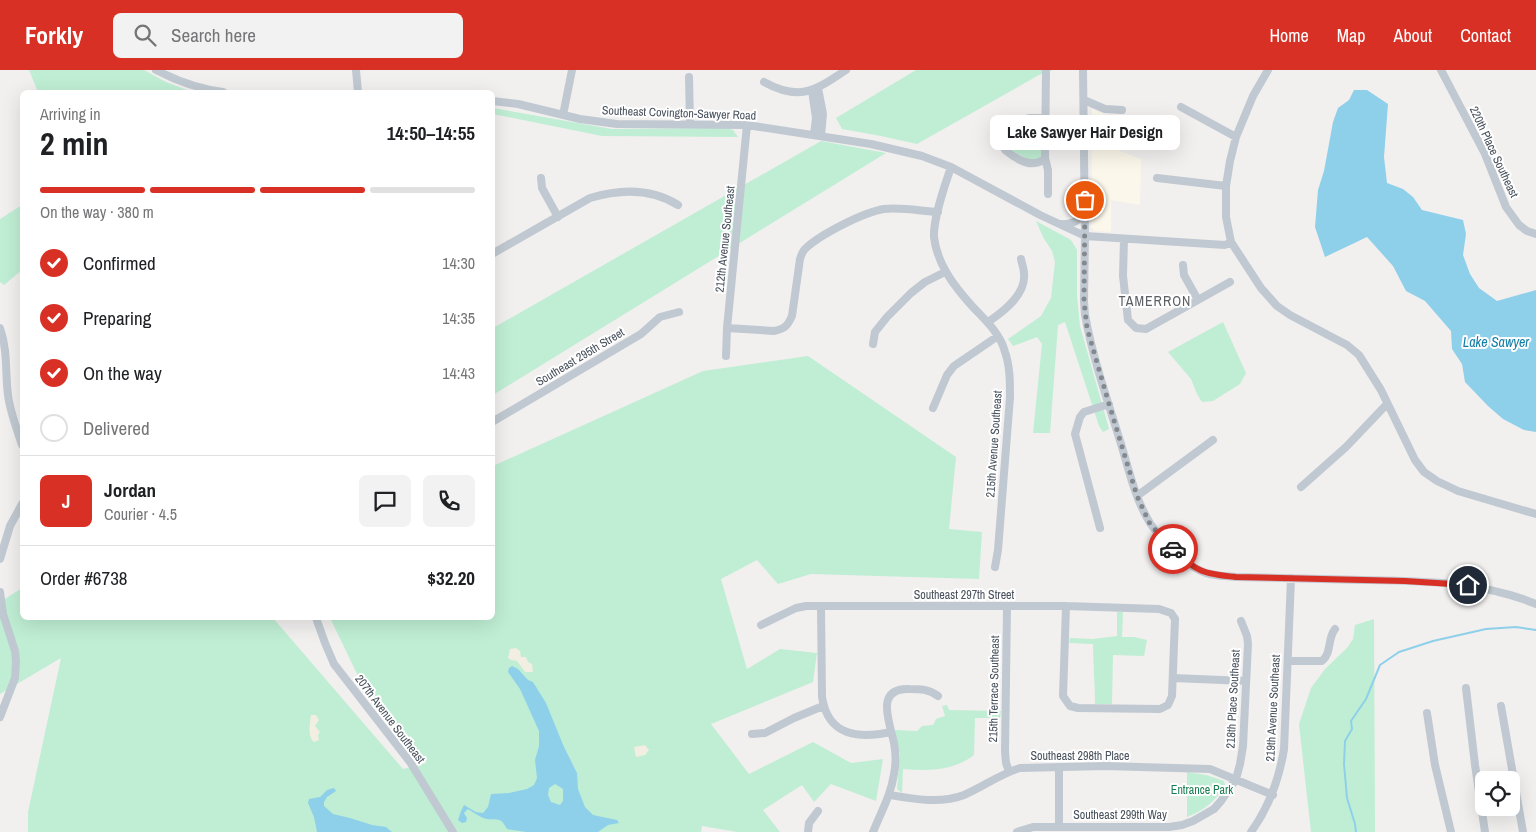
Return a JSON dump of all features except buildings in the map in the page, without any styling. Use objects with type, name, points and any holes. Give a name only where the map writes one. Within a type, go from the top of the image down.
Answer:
[{"type":"street","points":[[156,70],[206,90]]},
{"type":"street","points":[[356,70],[358,90]]},
{"type":"street","points":[[563,115],[572,70]]},
{"type":"street","points":[[764,82],[776,88],[793,92],[815,90],[846,70]]},
{"type":"street","points":[[1046,70],[1045,158],[1048,170],[1048,194]]},
{"type":"street","points":[[1083,70],[1085,315],[1109,404],[1137,496],[1150,524],[1189,564],[1199,571],[1213,575],[1405,581],[1468,585],[1501,592],[1536,604]]},
{"type":"street","points":[[1268,70],[1253,96],[1236,137],[1230,161],[1226,186],[1226,216],[1231,242],[1261,288],[1277,306],[1355,350],[1387,404],[1408,447],[1424,472],[1437,481],[1458,491],[1536,514]]},
{"type":"street","name":"220th Place Southeast","points":[[1441,70],[1485,154],[1506,207],[1519,224],[1527,231],[1536,234]]},
{"type":"street","points":[[689,77],[690,124]]},
{"type":"street","points":[[815,90],[817,136]]},
{"type":"street","points":[[1084,100],[1105,110],[1122,110]]},
{"type":"street","name":"Southeast Covington-Sawyer Road","points":[[495,101],[518,104],[563,115],[617,124],[747,125],[817,136],[843,138],[897,149],[936,160],[1057,224],[1085,236]]},
{"type":"street","points":[[1181,107],[1236,137]]},
{"type":"street","points":[[1045,158],[1037,163],[1029,164],[1005,150],[1004,140],[1008,131],[1029,118],[1046,118]]},
{"type":"street","name":"212th Avenue Southeast","points":[[726,356],[727,328],[747,125]]},
{"type":"street","name":"215th Avenue Southeast","points":[[951,167],[938,212],[934,235],[937,254],[945,272],[998,336],[1005,351],[1009,374],[1010,397],[995,567]]},
{"type":"street","points":[[541,178],[542,188],[558,218]]},
{"type":"street","points":[[1156,178],[1226,186]]},
{"type":"street","points":[[495,252],[590,198],[607,193],[644,192],[658,195],[678,205]]},
{"type":"street","points":[[727,328],[774,331],[789,325],[802,254],[805,249],[831,231],[875,211],[886,209],[938,212]]},
{"type":"street","points":[[1057,224],[1072,224],[1080,219],[1085,210]]},
{"type":"street","points":[[1085,236],[1225,245],[1231,242]]},
{"type":"street","points":[[1124,238],[1123,276],[1128,320],[1132,326],[1138,329],[1146,329],[1230,282]]},
{"type":"street","points":[[988,322],[1001,313],[1021,289],[1024,276],[1021,259]]},
{"type":"street","points":[[1183,265],[1184,275],[1198,300]]},
{"type":"street","points":[[873,344],[876,332],[893,311],[925,282],[945,272]]},
{"type":"street","name":"Southeast 295th Street","points":[[495,420],[640,334],[660,317],[679,312]]},
{"type":"street","points":[[0,328],[4,338],[7,358],[8,396],[20,437]]},
{"type":"street","points":[[933,408],[947,375],[954,366],[998,336]]},
{"type":"street","points":[[1100,528],[1075,434],[1080,417],[1084,412],[1109,404]]},
{"type":"street","points":[[1302,487],[1346,447],[1387,404]]},
{"type":"street","points":[[1137,496],[1214,440]]},
{"type":"street","points":[[0,559],[10,526],[20,508]]},
{"type":"street","name":"219th Avenue Southeast","points":[[1250,832],[1273,795],[1281,769],[1284,749],[1291,578]]},
{"type":"street","points":[[0,592],[3,614],[15,651],[16,661],[15,678],[0,717]]},
{"type":"street","name":"Southeast 297th Street","points":[[761,625],[796,608],[806,606],[1153,608],[1171,613],[1175,619],[1173,678]]},
{"type":"street","points":[[821,606],[823,706],[832,721],[841,730],[850,734],[875,735],[891,732]]},
{"type":"street","name":"215th Terrace Southeast","points":[[1007,606],[1005,752],[1009,771]]},
{"type":"street","points":[[1066,606],[1064,696],[1070,706],[1078,708],[1160,709],[1168,705],[1172,696],[1173,678],[1246,681]]},
{"type":"street","name":"207th Avenue Southeast","points":[[317,620],[334,664],[410,762],[453,832]]},
{"type":"street","name":"218th Place Southeast","points":[[1236,779],[1243,746],[1246,681],[1247,636],[1241,621]]},
{"type":"street","points":[[1288,661],[1318,662],[1325,659],[1329,650],[1330,637],[1335,629]]},
{"type":"street","points":[[1466,688],[1485,832]]},
{"type":"street","points":[[873,832],[890,795],[895,764],[894,745],[887,705],[892,694],[903,689],[925,690],[933,692],[938,696]]},
{"type":"street","points":[[752,734],[765,733],[823,706]]},
{"type":"street","points":[[1501,706],[1523,832]]},
{"type":"street","points":[[1427,713],[1451,832]]},
{"type":"street","name":"Southeast 298th Place","points":[[890,795],[914,799],[956,798],[1009,771],[1032,767],[1105,766],[1200,768],[1220,772],[1273,795]]},
{"type":"street","points":[[1059,768],[1059,826]]},
{"type":"street","name":"Southeast 299th Way","points":[[1016,832],[1033,827],[1182,825],[1214,809],[1236,779]]},
{"type":"street","points":[[808,832],[809,823],[818,811]]},
{"type":"shaded area","points":[[1092,109],[1120,121],[1120,151],[1141,159],[1140,205],[1111,200],[1111,232],[1094,231],[1091,227]]},
{"type":"green space","points":[[29,70],[144,70],[166,82],[187,90],[37,90]]},
{"type":"green space","points":[[916,70],[1053,70],[1039,75],[917,144],[842,129],[836,118]]},
{"type":"green space","points":[[495,108],[612,129],[727,128],[733,130],[738,137],[602,136],[495,114]]},
{"type":"green space","points":[[1031,121],[1042,125],[1043,154],[1036,160],[1030,160],[1009,149],[1007,138],[1008,135]]},
{"type":"green space","points":[[821,141],[886,153],[495,394],[495,327]]},
{"type":"green space","points":[[20,206],[20,272],[4,285],[0,282],[0,219]]},
{"type":"green space","points":[[1036,221],[1071,240],[1077,250],[1077,296],[1080,326],[1109,429],[1103,432],[1099,426],[1065,322],[1058,325],[1050,433],[1033,433],[1042,344],[1037,337],[1013,346],[1008,339],[1041,316],[1051,298],[1055,262],[1052,251]]},
{"type":"green space","points":[[1223,322],[1246,373],[1240,384],[1213,401],[1202,402],[1191,379],[1168,352]]},
{"type":"green space","points":[[808,356],[956,457],[949,529],[982,532],[979,579],[811,574],[778,584],[757,560],[721,579],[747,669],[780,649],[817,653],[813,682],[711,724],[749,774],[813,742],[851,763],[883,759],[876,801],[831,784],[814,802],[802,785],[763,810],[780,832],[737,832],[702,826],[701,832],[28,832],[28,812],[61,658],[0,694],[0,602],[20,589],[20,620],[275,620],[403,769],[426,763],[361,682],[331,620],[495,620],[495,465],[703,371]]},
{"type":"green space","points":[[1117,612],[1123,612],[1122,637],[1147,640],[1144,656],[1113,655],[1112,704],[1095,704],[1093,644],[1069,643],[1070,638],[1093,639],[1117,636]]},
{"type":"green space","points":[[1374,619],[1375,832],[1311,832],[1299,724],[1311,688],[1325,669],[1347,648],[1353,639],[1355,625]]},
{"type":"green space","points":[[947,705],[949,710],[1001,711],[1000,718],[975,718],[974,755],[966,760],[940,769],[903,769],[902,793],[897,789],[900,755],[895,730],[917,731],[922,726],[933,725],[936,719],[945,716],[942,706]]},
{"type":"green space","name":"Entrance Park","points":[[1187,772],[1206,775],[1224,781],[1225,785],[1209,805],[1187,817]]},
{"type":"sand","points":[[516,648],[520,651],[521,657],[526,657],[528,662],[532,664],[533,672],[525,672],[517,661],[508,658],[510,649]]},
{"type":"sand","points":[[311,715],[316,715],[319,720],[315,726],[320,732],[318,735],[319,740],[314,742],[310,733]]},
{"type":"sand","points":[[645,745],[649,750],[645,755],[636,757],[634,747]]},
{"type":"water","name":"Lake Sawyer","points":[[1354,90],[1367,90],[1388,104],[1384,157],[1387,183],[1403,189],[1413,197],[1422,210],[1463,220],[1466,234],[1463,255],[1470,274],[1479,288],[1497,301],[1536,290],[1536,432],[1524,430],[1503,419],[1465,382],[1462,364],[1452,349],[1451,331],[1425,301],[1406,291],[1393,266],[1367,237],[1325,257],[1315,227],[1318,190],[1324,171],[1333,122],[1338,108],[1349,100]]},
{"type":"water","points":[[512,666],[518,669],[528,680],[533,682],[546,703],[577,773],[578,789],[585,807],[593,815],[617,820],[619,823],[608,825],[598,832],[526,832],[507,829],[501,821],[485,818],[468,809],[464,813],[467,818],[466,822],[462,823],[458,820],[464,805],[476,812],[483,813],[488,807],[491,794],[527,789],[534,785],[537,778],[535,760],[539,746],[539,731],[520,689],[508,672]],"holes":[[[555,784],[563,789],[563,801],[560,805],[551,802],[548,795],[549,788]]]},
{"type":"water","points":[[334,788],[336,791],[327,797],[324,802],[324,806],[333,814],[386,827],[392,832],[317,832],[314,817],[308,803],[309,799],[320,797],[327,790]]},
{"type":"waterway","points":[[1356,832],[1347,798],[1344,764],[1345,741],[1352,729],[1351,721],[1366,699],[1380,665],[1399,652],[1433,641],[1486,629],[1516,627],[1536,630]]},
{"type":"way so far","points":[[1085,200],[1084,301],[1087,328],[1137,496],[1150,524],[1173,549]]},
{"type":"place","name":"Lake Sawyer Hair Design","points":[[1085,200]]},
{"type":"district","name":"TAMERRON","points":[[1155,301]]},
{"type":"route","points":[[1173,549],[1199,571],[1213,575],[1434,582],[1468,585]]}]
